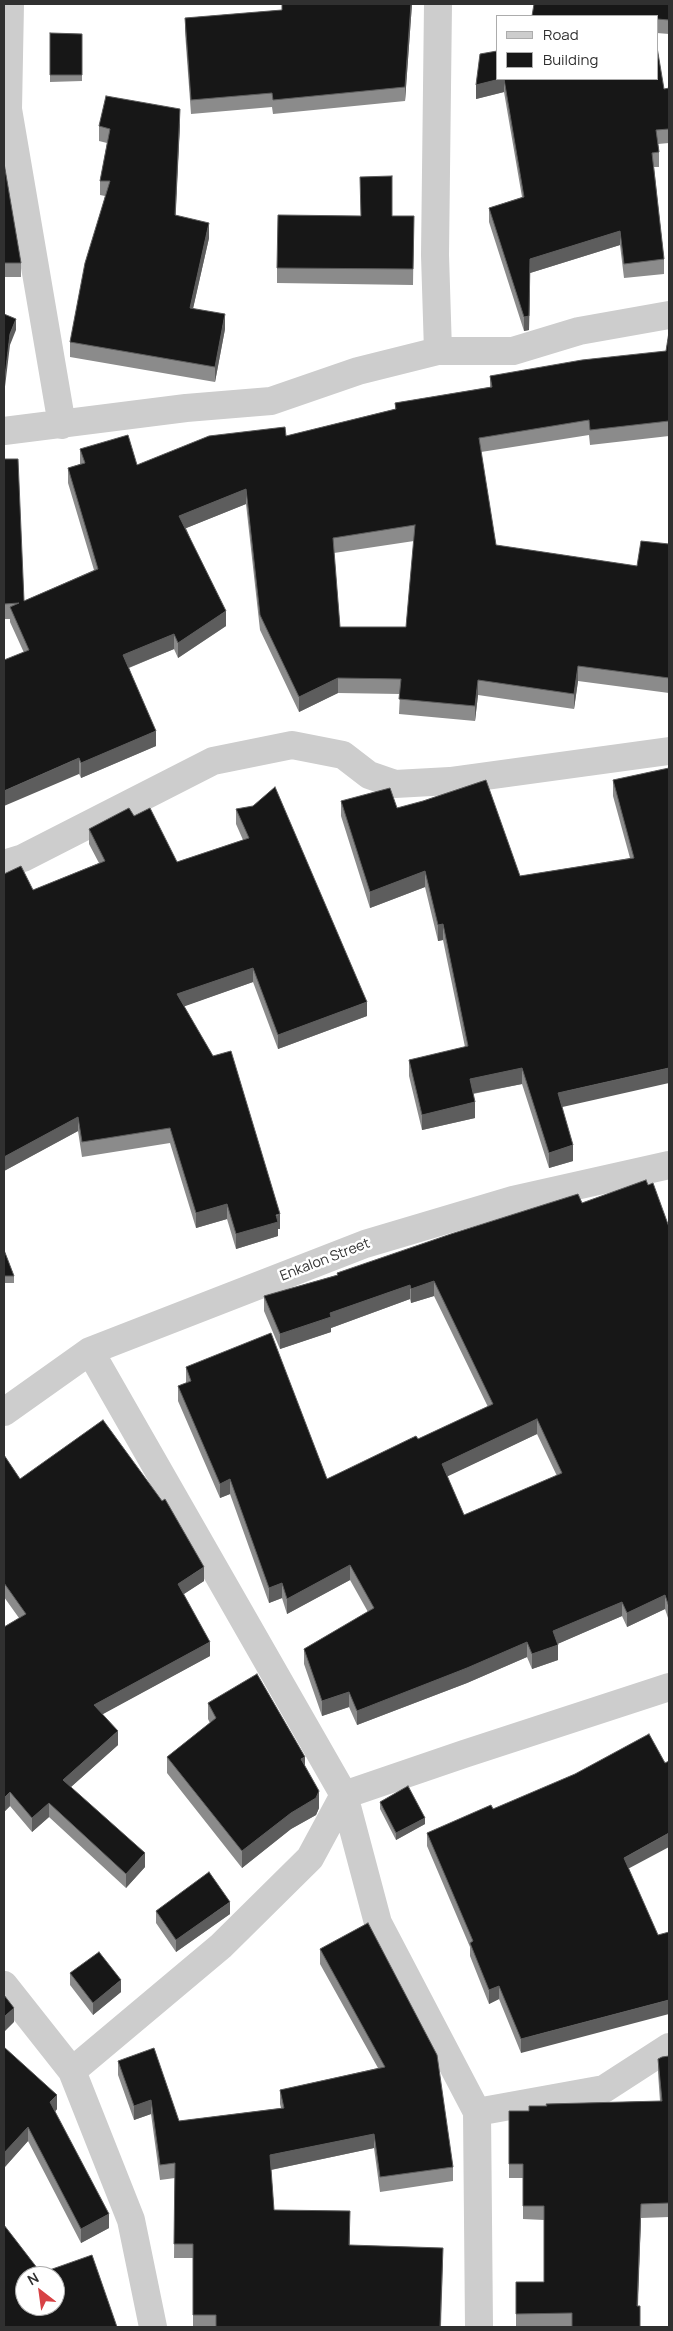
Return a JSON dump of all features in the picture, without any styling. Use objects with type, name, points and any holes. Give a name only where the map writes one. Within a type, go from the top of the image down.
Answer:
[{"type":"street","points":[[10,4],[8,109],[62,425]]},
{"type":"street","points":[[438,4],[435,255],[438,351]]},
{"type":"street","points":[[4,431],[186,408],[271,401],[358,372],[438,351],[513,351],[579,331],[669,315]]},
{"type":"street","points":[[4,864],[40,849],[213,761],[292,745],[343,755],[370,775],[395,784],[450,781],[669,751]]},
{"type":"street","name":"Enkalon Street","points":[[4,1412],[90,1351],[365,1244],[513,1200],[669,1165]]},
{"type":"street","points":[[90,1351],[344,1796],[378,1923],[478,2112],[479,2327]]},
{"type":"street","points":[[72,2070],[222,1946],[310,1858],[344,1796],[464,1754],[669,1687]]},
{"type":"street","points":[[4,1985],[72,2070],[131,2220],[154,2327]]},
{"type":"street","points":[[478,2112],[604,2089],[669,2047]]},
{"type":"building","points":[[282,4],[411,4],[405,87],[273,100],[272,93],[191,100],[185,18],[282,10]]},
{"type":"building","points":[[534,4],[669,4],[669,20],[658,19],[658,15],[532,15]]},
{"type":"building","points":[[50,33],[82,34],[82,75],[50,75]]},
{"type":"building","points":[[496,51],[496,80],[476,85],[480,54]]},
{"type":"building","points":[[658,53],[664,89],[669,88],[669,129],[656,130],[659,152],[652,153],[664,259],[624,264],[620,231],[530,259],[529,316],[524,317],[489,208],[524,197],[504,80],[658,80]]},
{"type":"building","points":[[106,96],[180,109],[175,215],[209,223],[190,308],[225,314],[215,367],[70,342],[85,263],[110,181],[100,181],[110,129],[99,126]]},
{"type":"building","points":[[4,163],[21,263],[4,263]]},
{"type":"building","points":[[392,176],[392,216],[414,216],[413,269],[277,268],[278,215],[361,216],[360,177]]},
{"type":"building","points":[[4,314],[16,319],[10,334],[4,385]]},
{"type":"building","points":[[669,332],[669,421],[590,430],[589,420],[479,438],[496,545],[637,566],[641,541],[669,544],[669,678],[578,666],[574,694],[478,680],[475,706],[399,699],[401,679],[338,678],[299,697],[260,615],[246,489],[179,516],[226,611],[178,643],[174,634],[123,655],[156,731],[81,763],[79,758],[4,791],[4,660],[29,650],[10,607],[19,603],[4,604],[4,459],[18,459],[24,601],[98,569],[68,468],[85,463],[80,449],[128,435],[137,465],[209,436],[285,427],[286,436],[396,409],[395,403],[492,387],[490,376],[582,360],[666,351]],"holes":[[[415,525],[406,627],[340,627],[333,538]]]},
{"type":"building","points":[[669,768],[669,1068],[558,1093],[573,1145],[549,1153],[522,1068],[470,1079],[475,1102],[422,1115],[409,1060],[468,1046],[443,924],[438,925],[425,871],[370,892],[341,801],[390,788],[397,808],[486,780],[520,876],[634,858],[613,780]]},
{"type":"building","points":[[275,787],[367,1002],[278,1035],[253,968],[177,994],[213,1056],[231,1051],[280,1214],[276,1215],[278,1222],[236,1234],[227,1204],[196,1213],[170,1128],[82,1142],[78,1117],[4,1157],[4,874],[21,866],[33,890],[105,861],[89,829],[129,808],[134,816],[150,808],[177,862],[249,838],[236,809],[253,806]]},
{"type":"building","points":[[646,1180],[648,1185],[653,1183],[669,1227],[669,1607],[665,1595],[627,1613],[622,1602],[553,1631],[558,1645],[532,1654],[527,1642],[467,1668],[357,1711],[349,1692],[322,1701],[304,1649],[374,1608],[350,1565],[287,1599],[282,1583],[269,1588],[230,1479],[220,1484],[178,1386],[191,1381],[186,1367],[271,1333],[327,1479],[416,1436],[418,1439],[493,1404],[434,1281],[411,1289],[410,1285],[330,1313],[331,1317],[280,1334],[264,1296],[338,1275],[337,1273],[451,1234],[578,1194],[582,1203]],"holes":[[[537,1419],[562,1473],[464,1515],[442,1464]]]},
{"type":"building","points":[[4,1250],[14,1276],[4,1276]]},
{"type":"building","points":[[103,1420],[162,1501],[165,1499],[204,1567],[178,1584],[210,1642],[94,1705],[118,1731],[63,1780],[145,1853],[126,1874],[49,1803],[32,1818],[10,1792],[4,1798],[4,1627],[26,1614],[4,1583],[4,1455],[20,1479]]},
{"type":"building","points":[[257,1674],[305,1757],[301,1759],[319,1791],[316,1798],[291,1813],[242,1851],[167,1757],[216,1718],[208,1703]]},
{"type":"building","points":[[649,1734],[665,1763],[669,1761],[669,1833],[624,1858],[658,1935],[669,1932],[669,2000],[521,2039],[499,1986],[489,1990],[470,1943],[473,1941],[427,1833],[491,1805],[493,1809],[575,1774]]},
{"type":"building","points":[[408,1786],[425,1818],[396,1833],[380,1802]]},
{"type":"building","points":[[209,1872],[230,1902],[176,1940],[156,1911]]},
{"type":"building","points":[[368,1923],[437,2055],[453,2167],[380,2177],[374,2134],[270,2155],[274,2210],[350,2211],[349,2245],[443,2248],[440,2327],[216,2327],[216,2315],[193,2315],[193,2244],[174,2244],[175,2163],[160,2165],[151,2100],[134,2106],[118,2061],[154,2048],[179,2121],[284,2108],[280,2090],[385,2067],[320,1949]]},
{"type":"building","points":[[99,1952],[121,1980],[93,2003],[70,1973]]},
{"type":"building","points":[[4,1995],[14,2008],[4,2017]]},
{"type":"building","points":[[4,2047],[57,2095],[50,2102],[109,2214],[81,2229],[28,2127],[4,2153]]},
{"type":"building","points":[[669,2056],[669,2203],[641,2204],[637,2306],[640,2306],[640,2327],[572,2327],[572,2313],[516,2314],[516,2282],[544,2282],[544,2206],[523,2206],[523,2164],[509,2164],[509,2111],[529,2111],[529,2106],[547,2106],[546,2104],[662,2101],[658,2059]]},
{"type":"building","points":[[4,2225],[36,2266],[15,2266],[15,2316],[65,2316],[65,2266],[61,2266],[92,2255],[117,2327],[4,2327]]}]
